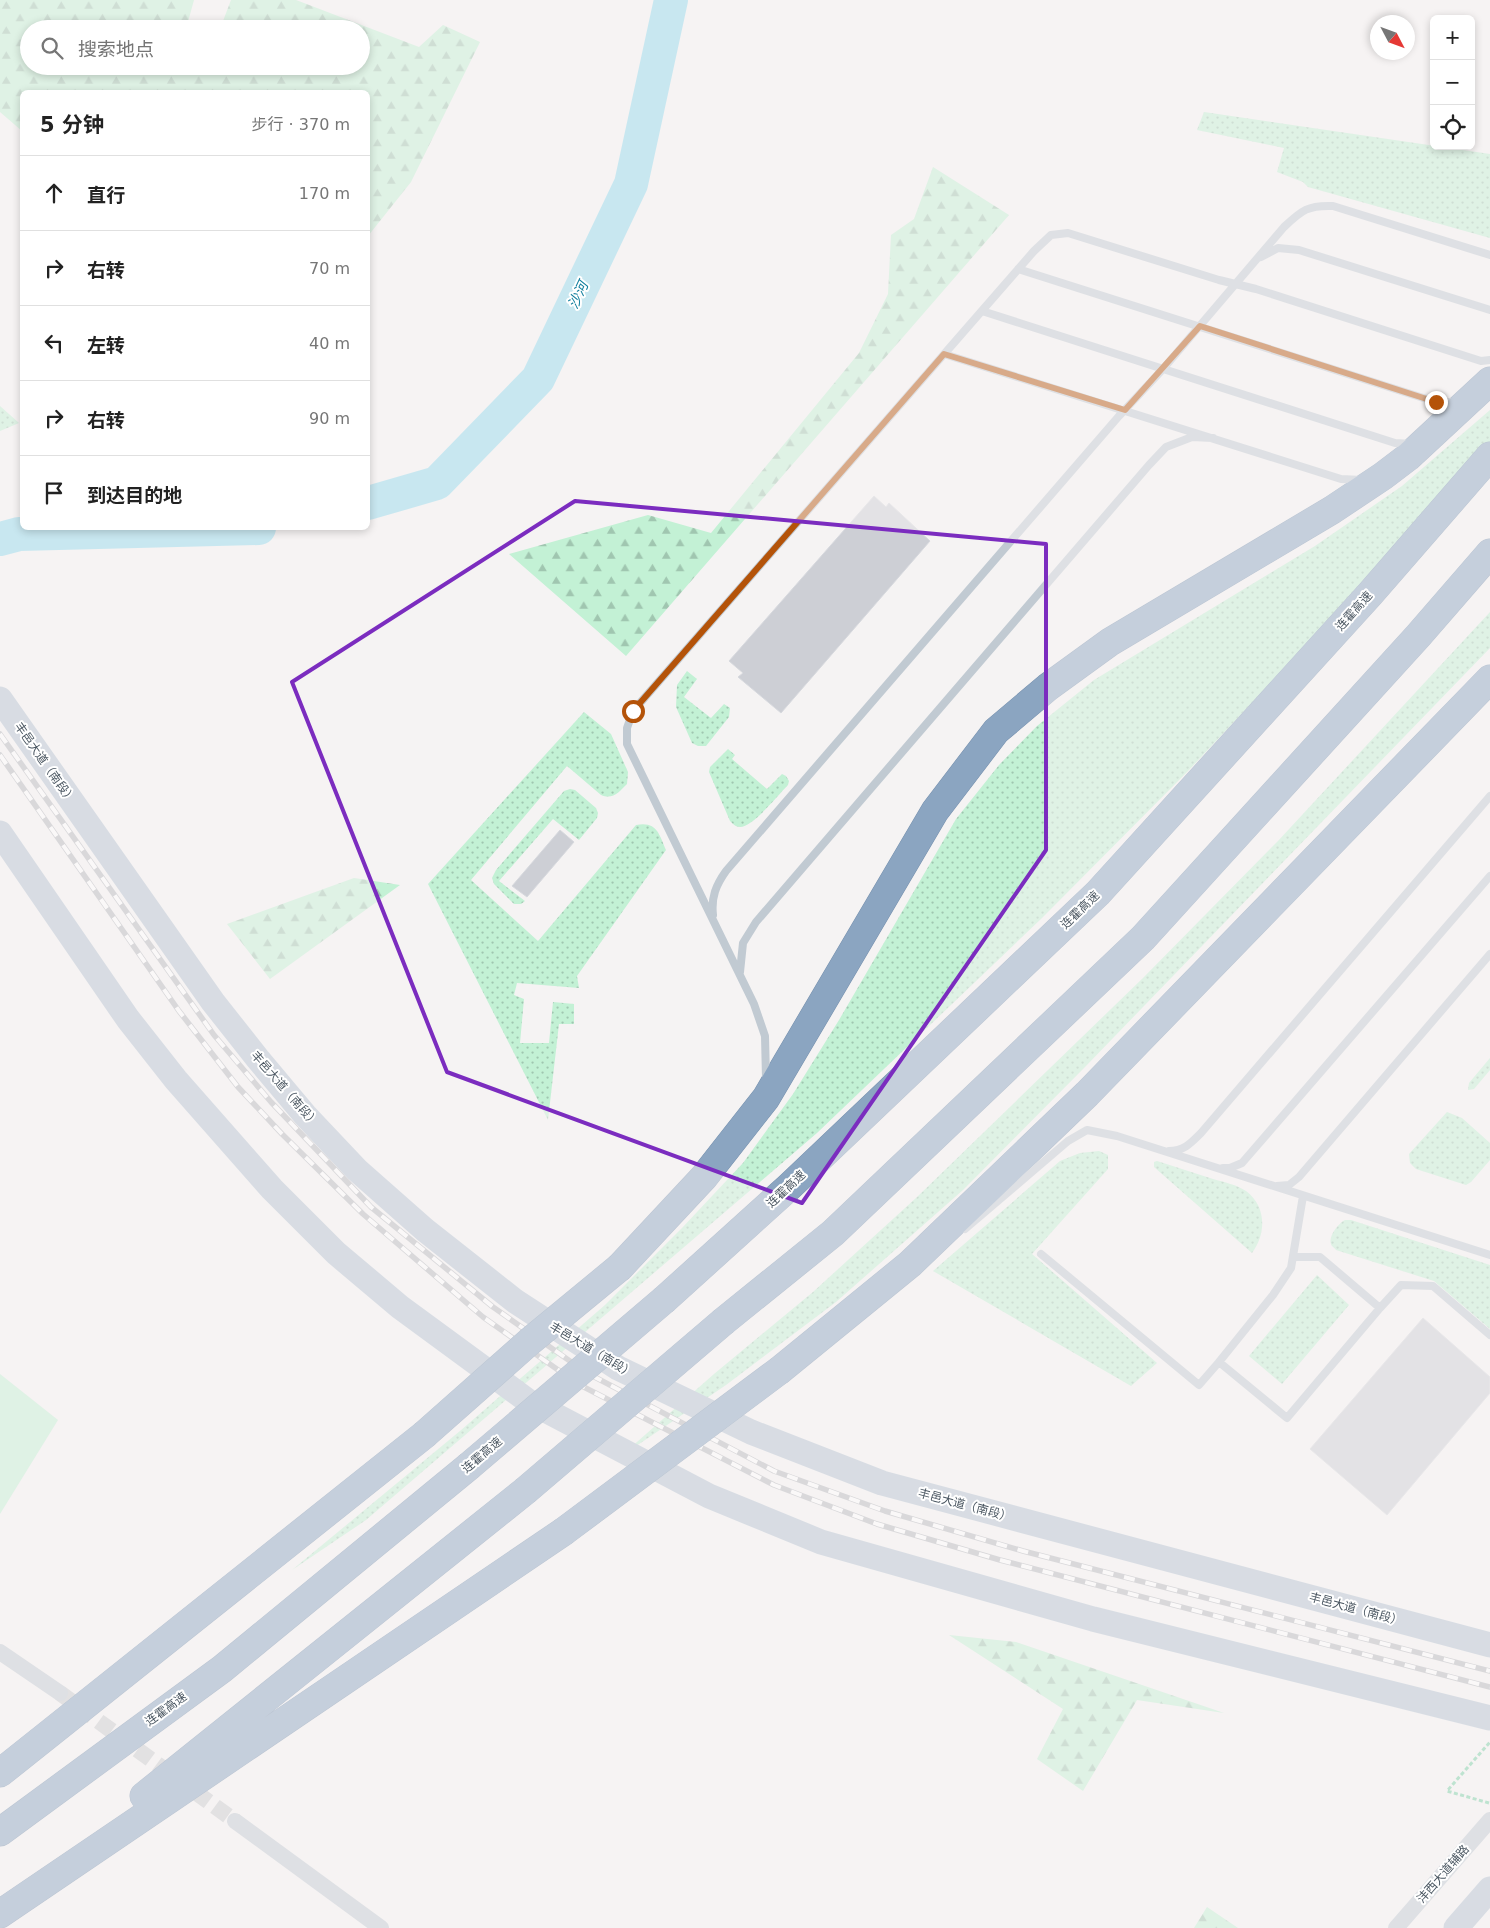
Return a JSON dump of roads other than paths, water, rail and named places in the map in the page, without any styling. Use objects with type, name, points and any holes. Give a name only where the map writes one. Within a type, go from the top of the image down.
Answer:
[{"type":"highway","points":[[0,1773],[424,1435],[529,1342],[620,1267],[704,1177],[766,1098],[935,811],[996,732],[1048,687],[1110,642],[1332,510],[1383,476],[1430,437],[1482,389]]},
{"type":"highway","name":"连霍高速","points":[[0,1832],[222,1668],[468,1467],[665,1300],[790,1186],[1098,893],[1370,594],[1490,456]]},
{"type":"highway","points":[[0,1912],[525,1491],[724,1321],[833,1233],[1143,938],[1418,636],[1490,553]]},
{"type":"highway","points":[[0,1912],[563,1532],[780,1370],[910,1264],[1087,1094],[1490,679]]},
{"type":"main road","name":"丰邑大道（南段）","points":[[0,699],[214,1002],[305,1115],[357,1170],[425,1230],[515,1301],[618,1368],[751,1432],[882,1483],[1490,1645]]},
{"type":"main road","points":[[7,843],[134,1026],[176,1080],[272,1189],[336,1253],[400,1307],[528,1401],[709,1496],[821,1542],[1093,1619],[1490,1718]]},
{"type":"main road","points":[[1456,1928],[1490,1889]]},
{"type":"street","points":[[0,1652],[60,1693]]},
{"type":"street","name":"沣西大道辅路","points":[[1396,1928],[1490,1820]]},
{"type":"street","points":[[235,1821],[380,1928]]},
{"type":"lane","points":[[714,922],[712,903],[717,884],[726,871],[1125,410],[1163,369],[1284,227],[1299,213],[1315,205],[1333,206],[1490,255]]},
{"type":"lane","points":[[752,1115],[765,1085],[767,1062],[765,1036],[740,972],[627,744],[627,728],[633,711],[944,354],[1051,235],[1068,233],[1481,361],[1490,360]]},
{"type":"lane","points":[[1256,260],[1278,248],[1299,250],[1490,310]]},
{"type":"lane","points":[[1018,270],[1436,402],[1459,402],[1482,389]]},
{"type":"lane","points":[[982,311],[1396,443],[1415,444],[1430,437]]},
{"type":"lane","points":[[944,354],[1341,478],[1365,481],[1383,476]]},
{"type":"lane","points":[[740,972],[743,943],[756,922],[1149,465],[1166,447],[1192,437],[1213,438]]},
{"type":"lane","points":[[1160,1150],[1177,1151],[1189,1146],[1490,796]]},
{"type":"lane","points":[[1216,1168],[1230,1168],[1242,1163],[1490,876]]},
{"type":"lane","points":[[1273,1186],[1289,1185],[1300,1177],[1490,954]]},
{"type":"lane","points":[[958,1234],[1068,1141],[1087,1130],[1117,1136],[1490,1255]]},
{"type":"lane","points":[[1041,1254],[1199,1385],[1273,1295],[1290,1268],[1303,1196]]},
{"type":"lane","points":[[1293,1257],[1320,1257],[1380,1308]]},
{"type":"lane","points":[[878,1290],[908,1276],[923,1264]]},
{"type":"lane","points":[[1219,1362],[1287,1418],[1401,1285],[1434,1286],[1490,1335]]},
{"type":"waterway","name":"沙河","points":[[370,502],[437,483],[538,379],[631,184],[671,0]]},
{"type":"waterway","name":"沙河","points":[[0,539],[19,534],[179,530]]},
{"type":"tunnel","points":[[60,1693],[235,1821]]},
{"type":"railway","points":[[0,734],[214,1035],[271,1102],[371,1207],[493,1307],[587,1373],[774,1471],[885,1511],[1023,1551],[1490,1671]]},
{"type":"railway","points":[[0,755],[179,1011],[238,1087],[282,1134],[363,1214],[483,1317],[578,1384],[774,1485],[877,1524],[1000,1560],[1490,1687]]}]
